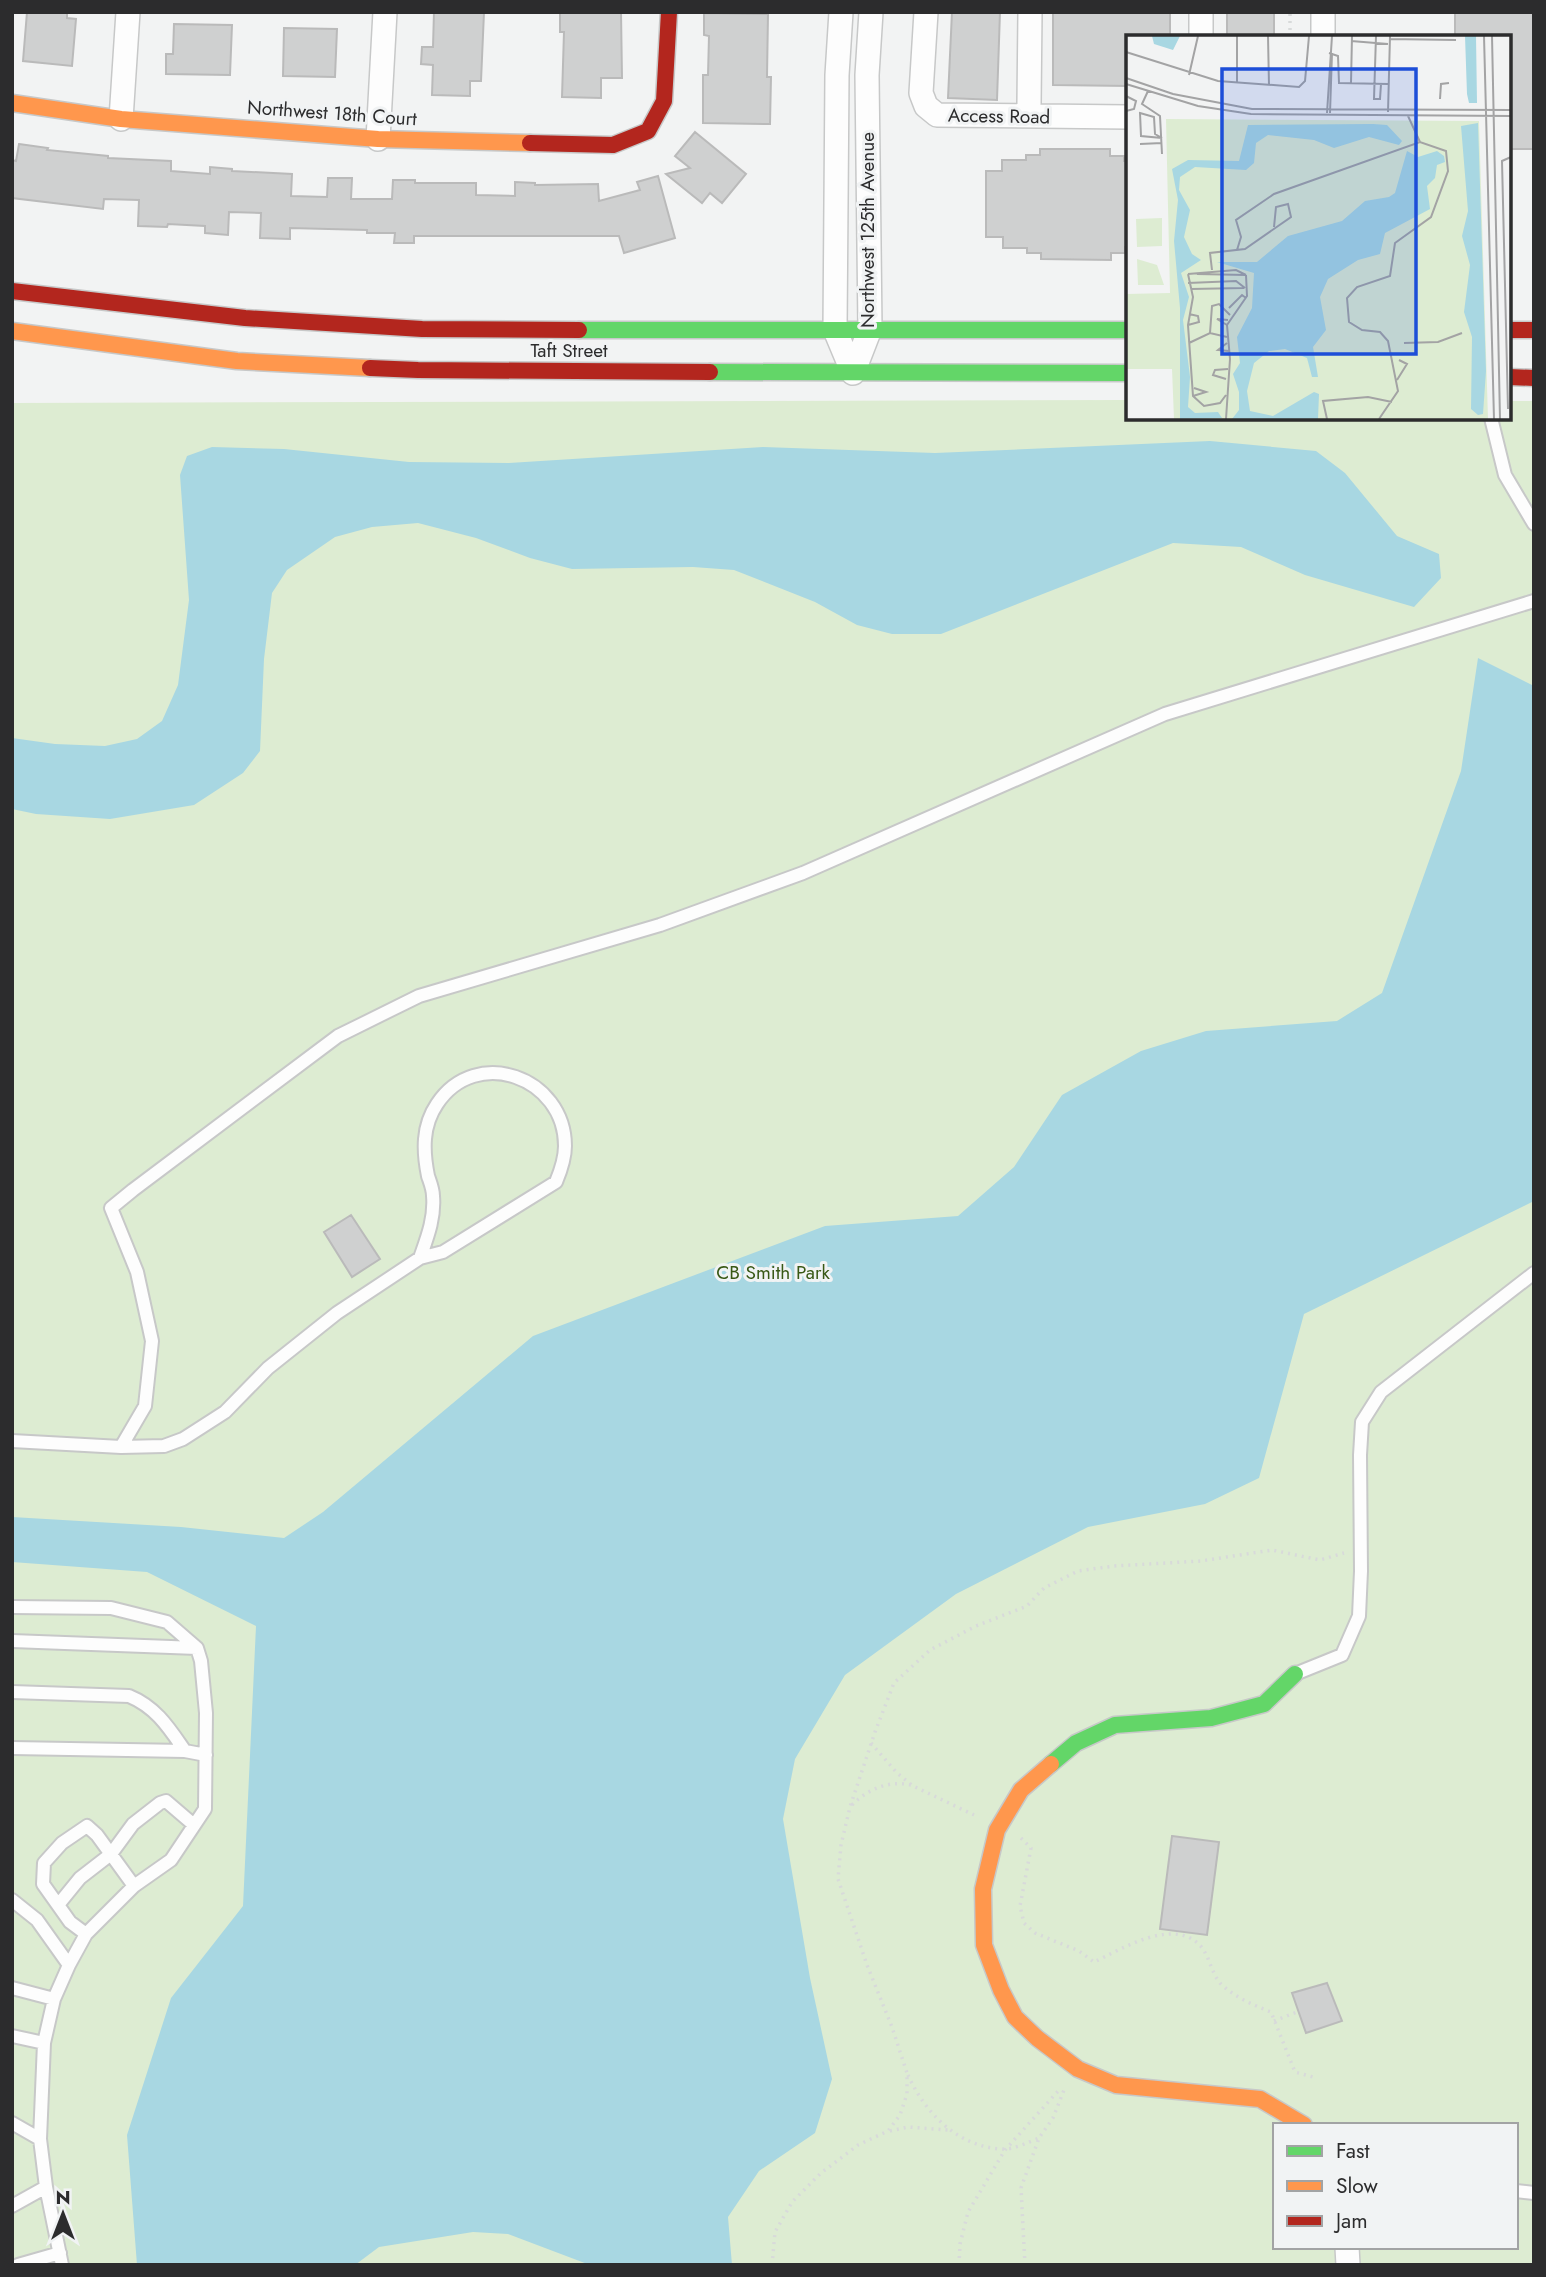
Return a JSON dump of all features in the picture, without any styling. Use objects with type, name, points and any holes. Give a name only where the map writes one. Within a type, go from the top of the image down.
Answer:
[{"type":"street","points":[[121,119],[128,12]]},
{"type":"street","points":[[377,139],[385,12]]},
{"type":"street","name":"Northwest 18th Court","points":[[12,103],[121,119],[377,139],[613,145],[648,131],[664,101],[669,12]]},
{"type":"street","name":"Northwest 125th Avenue","points":[[841,12],[837,75],[835,330],[853,373]]},
{"type":"street","name":"Northwest 125th Avenue","points":[[853,373],[870,329],[867,75],[872,12]]},
{"type":"street","name":"Access Road","points":[[926,12],[921,93],[926,106],[937,115],[1029,110],[1126,117]]},
{"type":"street","points":[[1029,110],[1030,12]]},
{"type":"street","points":[[1201,12],[1201,35]]},
{"type":"street","points":[[1322,12],[1322,35]]},
{"type":"street","name":"Taft Street","points":[[12,291],[245,318],[422,329],[1126,330]]},
{"type":"street","points":[[1511,330],[1534,330]]},
{"type":"street","name":"Taft Street","points":[[12,331],[237,361],[418,370],[1126,373]]},
{"type":"street","points":[[1511,377],[1534,378]]},
{"type":"street","points":[[1295,1674],[1264,1704],[1211,1718],[1115,1725],[1076,1743],[1021,1790],[997,1830],[983,1889],[984,1945],[1001,1990],[1015,2017],[1037,2038],[1078,2069],[1116,2085],[1260,2099],[1301,2123]]},
{"type":"lane","points":[[1491,420],[1505,475],[1534,524]]},
{"type":"lane","points":[[121,1447],[145,1406],[152,1341],[137,1272],[111,1208],[338,1036],[419,996],[660,925],[803,873],[1165,714],[1534,601]]},
{"type":"lane","points":[[12,1441],[121,1447],[164,1446],[183,1439],[225,1412],[268,1368],[337,1313],[420,1258],[443,1252],[556,1182],[563,1165],[566,1144],[559,1115],[546,1096],[528,1081],[506,1074],[488,1073],[469,1077],[450,1087],[435,1106],[425,1130],[424,1153],[433,1196],[432,1224],[420,1258]]},
{"type":"lane","points":[[1295,1674],[1342,1655],[1359,1616],[1362,1422],[1381,1392],[1534,1273]]},
{"type":"lane","points":[[12,1607],[111,1608],[167,1622],[197,1648],[201,1661],[206,1713],[205,1809],[171,1860],[134,1886],[86,1934],[54,1999],[44,2043],[40,2139],[46,2188],[61,2259],[18,2265]]},
{"type":"lane","points":[[12,1641],[197,1648]]},
{"type":"lane","points":[[12,1692],[129,1696],[154,1710],[185,1751]]},
{"type":"lane","points":[[12,1748],[185,1751],[206,1755]]},
{"type":"lane","points":[[58,1905],[80,1878],[111,1854],[133,1824],[160,1803],[166,1801],[194,1825]]},
{"type":"lane","points":[[86,1934],[70,1922],[43,1884],[44,1863],[62,1843],[87,1826],[97,1835],[134,1886]]},
{"type":"lane","points":[[12,1900],[37,1920],[69,1965]]},
{"type":"lane","points":[[12,1988],[54,1999]]},
{"type":"lane","points":[[12,2036],[44,2043]]},
{"type":"lane","points":[[12,2123],[40,2139]]},
{"type":"lane","points":[[12,2206],[46,2188]]},
{"type":"path","points":[[1290,12],[1290,35]]},
{"type":"path","points":[[1039,2138],[1004,2150],[976,2144],[948,2130],[919,2098],[907,2073],[838,1879],[841,1845],[850,1807],[894,1683],[930,1650],[976,1626],[1027,1606],[1044,1588],[1078,1571],[1201,1561],[1272,1550],[1320,1560],[1360,1548]]},
{"type":"path","points":[[871,1743],[897,1773],[913,1786]]},
{"type":"path","points":[[850,1807],[863,1794],[889,1784],[900,1783],[913,1786],[976,1816]]},
{"type":"path","points":[[1013,1833],[1031,1849],[1020,1906],[1024,1923],[1035,1933],[1079,1951],[1094,1962],[1131,1943],[1153,1936],[1172,1934],[1191,1939],[1202,1949],[1218,1980],[1228,1990],[1271,2012],[1296,2072],[1313,2077]]},
{"type":"path","points":[[1274,2021],[1297,2012]]},
{"type":"path","points":[[888,2131],[900,2115],[906,2094],[907,2073]]},
{"type":"path","points":[[959,2265],[960,2244],[968,2212],[1004,2150],[1067,2081],[1053,2118],[1039,2138],[1021,2188],[1026,2265]]},
{"type":"path","points":[[772,2265],[775,2232],[792,2202],[821,2173],[858,2145],[888,2131],[908,2127],[948,2130]]},
{"type":"green space","name":"CB Smith Park","points":[[1126,400],[1126,420],[1511,420],[1511,401],[1534,401],[1534,2265],[12,2265],[12,403]]},
{"type":"water","points":[[1210,441],[1316,451],[1345,473],[1397,536],[1439,554],[1441,578],[1414,607],[1305,575],[1241,547],[1173,543],[941,634],[892,634],[857,625],[815,602],[734,570],[693,567],[572,569],[530,558],[476,538],[418,523],[372,527],[335,537],[287,570],[272,593],[264,659],[260,751],[243,773],[194,805],[110,819],[36,814],[12,809],[12,738],[55,744],[105,746],[137,739],[162,721],[178,685],[189,600],[180,475],[187,456],[212,447],[284,449],[409,462],[509,463],[763,447],[935,453]]},
{"type":"water","points":[[1478,658],[1534,686],[1534,1201],[1304,1314],[1259,1478],[1205,1504],[1088,1527],[956,1594],[845,1675],[795,1759],[783,1819],[810,1978],[832,2079],[815,2133],[759,2171],[728,2217],[732,2265],[590,2265],[508,2234],[473,2232],[379,2247],[355,2265],[137,2265],[127,2135],[171,1998],[243,1906],[256,1626],[147,1572],[12,1562],[12,1517],[181,1527],[284,1538],[323,1512],[533,1336],[825,1226],[958,1216],[1014,1167],[1062,1095],[1141,1051],[1206,1031],[1337,1021],[1382,993],[1461,771]]},
{"type":"building","points":[[27,12],[67,12],[67,18],[76,19],[72,66],[23,61]]},
{"type":"building","points":[[434,12],[484,12],[481,81],[470,81],[470,96],[432,95],[433,65],[421,64],[422,47],[433,47]]},
{"type":"building","points":[[560,12],[621,12],[622,78],[601,78],[601,98],[562,97],[564,32],[560,32]]},
{"type":"building","points":[[952,12],[1000,12],[997,100],[948,98]]},
{"type":"building","points":[[1053,12],[1170,12],[1170,35],[1126,35],[1126,86],[1053,85]]},
{"type":"building","points":[[1227,12],[1274,12],[1274,35],[1227,35]]},
{"type":"building","points":[[1455,12],[1534,12],[1534,149],[1511,149],[1511,35],[1455,35]]},
{"type":"building","points":[[704,13],[768,14],[767,77],[771,77],[770,124],[703,123],[703,75],[708,75],[709,36],[704,35]]},
{"type":"building","points":[[174,24],[232,25],[230,75],[166,74],[166,54],[173,54]]},
{"type":"building","points":[[284,28],[337,29],[335,77],[283,76]]},
{"type":"building","points":[[695,132],[746,174],[722,203],[710,193],[702,203],[666,174],[690,168],[675,156]]},
{"type":"building","points":[[19,144],[108,158],[171,161],[171,171],[210,174],[210,167],[232,171],[292,174],[291,196],[327,197],[328,178],[352,178],[351,199],[392,199],[393,180],[415,180],[415,183],[476,183],[476,195],[515,196],[515,182],[535,185],[598,184],[599,201],[640,190],[637,182],[658,176],[675,238],[624,253],[619,236],[414,236],[414,243],[394,243],[395,233],[290,228],[290,239],[260,238],[261,213],[229,212],[228,235],[205,233],[205,226],[138,226],[139,200],[104,199],[103,209],[12,198],[12,160],[16,161]]},
{"type":"building","points":[[1040,149],[1110,149],[1110,156],[1124,156],[1125,253],[1111,253],[1111,260],[1041,259],[1041,253],[1027,253],[1027,248],[1003,248],[1003,237],[986,237],[986,171],[1002,171],[1002,160],[1026,160],[1026,155],[1040,155]]},
{"type":"building","points":[[351,1215],[380,1259],[352,1277],[324,1232]]},
{"type":"building","points":[[1172,1836],[1219,1842],[1207,1935],[1160,1929]]},
{"type":"building","points":[[1327,1983],[1342,2021],[1306,2033],[1292,1993]]},
{"type":"traffic: fast","points":[[579,330],[1126,330]]},
{"type":"traffic: fast","points":[[710,372],[1126,373]]},
{"type":"traffic: fast","points":[[1051,1764],[1076,1743],[1115,1725],[1211,1718],[1264,1704],[1295,1674]]},
{"type":"traffic: slow","points":[[12,103],[121,119],[378,139],[530,143]]},
{"type":"traffic: slow","points":[[12,331],[237,361],[370,368]]},
{"type":"traffic: slow","points":[[1051,1764],[1021,1790],[997,1830],[983,1889],[984,1945],[1001,1990],[1015,2017],[1037,2038],[1078,2069],[1116,2085],[1260,2099],[1301,2123]]},
{"type":"traffic: jam","points":[[530,143],[613,145],[648,131],[664,101],[669,12]]},
{"type":"traffic: jam","points":[[12,291],[245,318],[422,329],[579,330]]},
{"type":"traffic: jam","points":[[1511,330],[1534,330]]},
{"type":"traffic: jam","points":[[370,368],[710,372]]},
{"type":"traffic: jam","points":[[1511,377],[1534,378]]}]
